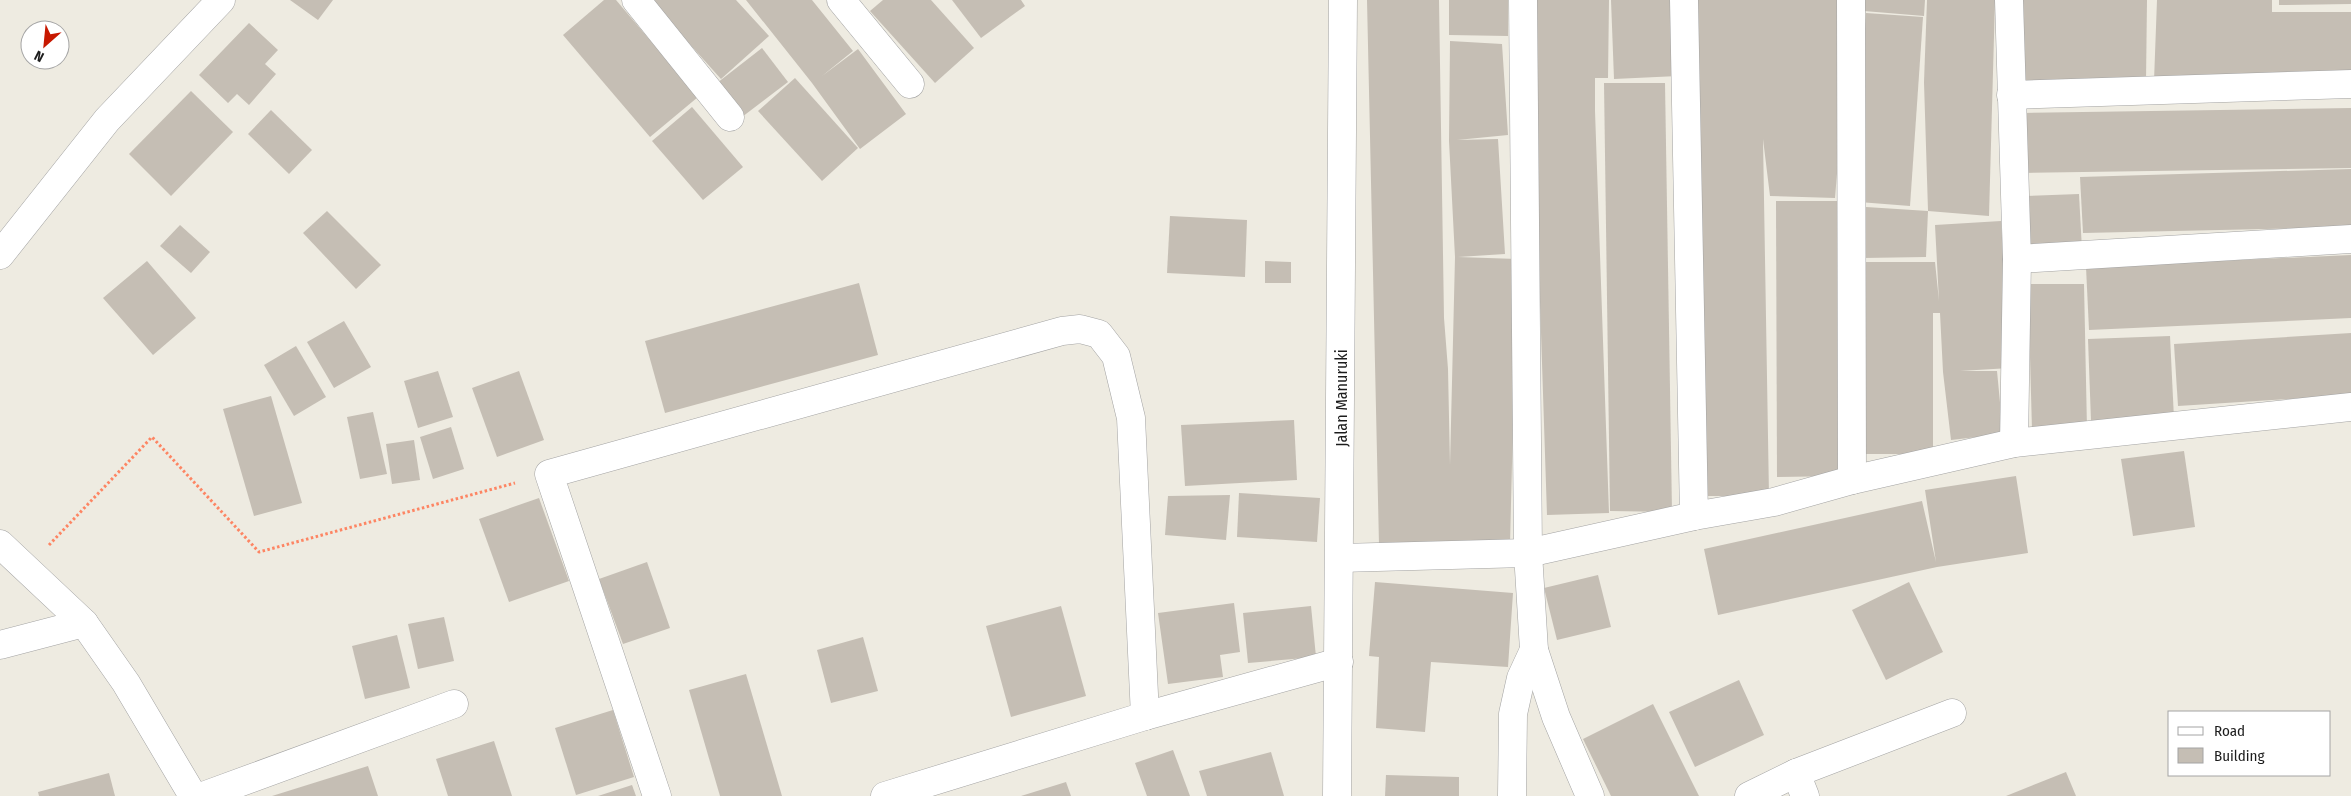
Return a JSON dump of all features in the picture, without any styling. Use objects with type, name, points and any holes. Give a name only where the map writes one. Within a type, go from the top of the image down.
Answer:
[{"type":"street","points":[[0,255],[107,120],[221,0]]},
{"type":"street","points":[[636,0],[730,117]]},
{"type":"street","points":[[841,0],[910,84]]},
{"type":"street","name":"Jalan Manuruki","points":[[1338,796],[1343,0]]},
{"type":"street","points":[[1523,0],[1528,553],[1534,650],[1556,718],[1590,796]]},
{"type":"street","points":[[1684,0],[1694,516]]},
{"type":"street","points":[[1851,0],[1852,480]]},
{"type":"street","points":[[2009,0],[2017,259],[2014,443]]},
{"type":"street","points":[[2011,96],[2351,84]]},
{"type":"street","points":[[2017,259],[2351,239]]},
{"type":"street","points":[[656,796],[549,474],[1062,331],[1080,329],[1099,334],[1116,356],[1131,418],[1145,716]]},
{"type":"street","points":[[1340,558],[1528,553],[1694,516],[1774,502],[1852,480],[2014,443],[2351,407]]},
{"type":"street","points":[[0,544],[84,623],[126,683],[194,796]]},
{"type":"street","points":[[0,645],[84,623]]},
{"type":"street","points":[[1512,796],[1513,714],[1521,678],[1534,650]]},
{"type":"street","points":[[885,796],[1145,716],[1339,662]]},
{"type":"street","points":[[203,796],[454,704]]},
{"type":"street","points":[[1749,796],[1800,785],[1952,713]]},
{"type":"path","points":[[26,569],[152,437],[259,552],[549,474]]},
{"type":"building","points":[[290,0],[333,0],[318,20]]},
{"type":"building","points":[[604,0],[616,0],[698,97],[650,137],[563,35]]},
{"type":"building","points":[[650,0],[736,0],[769,36],[721,79]]},
{"type":"building","points":[[746,0],[812,0],[853,51],[822,76],[858,49],[906,114],[860,149],[812,83]]},
{"type":"building","points":[[883,0],[931,0],[974,48],[935,83],[870,11]]},
{"type":"building","points":[[952,0],[1021,0],[1025,6],[981,38]]},
{"type":"building","points":[[1367,0],[1439,0],[1444,318],[1448,369],[1450,465],[1455,257],[1449,141],[1450,41],[1502,44],[1508,135],[1457,140],[1498,139],[1505,254],[1458,257],[1517,259],[1510,545],[1379,545]]},
{"type":"building","points":[[1449,0],[1508,0],[1508,36],[1449,35]]},
{"type":"building","points":[[1531,0],[1609,0],[1608,78],[1595,78],[1595,111],[1609,513],[1547,515],[1540,302],[1536,263]]},
{"type":"building","points":[[1611,0],[1675,0],[1678,76],[1614,79]]},
{"type":"building","points":[[1696,0],[1843,0],[1840,136],[1835,198],[1770,196],[1763,139],[1769,496],[1703,496]]},
{"type":"building","points":[[1863,0],[1925,0],[1924,16],[1864,11]]},
{"type":"building","points":[[1927,0],[1995,0],[1989,216],[1928,211],[1924,82]]},
{"type":"building","points":[[2023,0],[2147,0],[2146,81],[2025,81]]},
{"type":"building","points":[[2157,0],[2272,0],[2272,12],[2351,12],[2351,77],[2154,81]]},
{"type":"building","points":[[2279,0],[2351,0],[2351,4],[2279,5]]},
{"type":"building","points":[[1866,13],[1923,17],[1910,206],[1859,202],[1857,147]]},
{"type":"building","points":[[249,23],[278,50],[265,64],[276,74],[249,105],[237,94],[228,103],[199,75]]},
{"type":"building","points":[[762,48],[788,82],[742,117],[717,83]]},
{"type":"building","points":[[795,78],[858,148],[822,181],[758,111]]},
{"type":"building","points":[[1604,83],[1665,83],[1672,512],[1610,511]]},
{"type":"building","points":[[191,91],[233,132],[171,196],[129,154]]},
{"type":"building","points":[[692,107],[743,167],[703,200],[652,141]]},
{"type":"building","points":[[2351,108],[2351,168],[2023,173],[2022,113]]},
{"type":"building","points":[[271,110],[312,150],[289,174],[248,134]]},
{"type":"building","points":[[2351,169],[2351,227],[2083,233],[2080,177]]},
{"type":"building","points":[[2079,194],[2082,250],[2027,252],[2025,196]]},
{"type":"building","points":[[1776,201],[1840,201],[1841,476],[1777,477]]},
{"type":"building","points":[[1866,207],[1928,211],[1926,257],[1863,258]]},
{"type":"building","points":[[327,211],[381,265],[356,289],[303,233]]},
{"type":"building","points":[[1170,216],[1247,220],[1245,277],[1167,273]]},
{"type":"building","points":[[2001,221],[2010,368],[1960,371],[1997,371],[2003,434],[1951,440],[1943,372],[1940,313],[1933,313],[1933,454],[1864,454],[1863,262],[1935,262],[1939,301],[1935,225]]},
{"type":"building","points":[[180,225],[210,252],[191,273],[160,246]]},
{"type":"building","points":[[2351,255],[2351,318],[2089,330],[2086,267]]},
{"type":"building","points":[[147,261],[196,318],[153,355],[103,298]]},
{"type":"building","points":[[1265,261],[1291,262],[1291,283],[1265,283]]},
{"type":"building","points":[[859,283],[878,355],[665,413],[645,341]]},
{"type":"building","points":[[2028,284],[2084,284],[2087,429],[2032,430]]},
{"type":"building","points":[[344,321],[371,367],[334,388],[307,342]]},
{"type":"building","points":[[2351,333],[2351,395],[2178,406],[2174,344]]},
{"type":"building","points":[[2170,336],[2174,419],[2091,421],[2088,339]]},
{"type":"building","points":[[296,346],[326,397],[294,416],[264,365]]},
{"type":"building","points":[[438,371],[453,417],[418,428],[404,381]]},
{"type":"building","points":[[519,371],[544,440],[497,457],[472,388]]},
{"type":"building","points":[[271,396],[302,503],[254,516],[223,409]]},
{"type":"building","points":[[373,412],[387,474],[360,479],[347,417]]},
{"type":"building","points":[[1294,420],[1297,480],[1185,486],[1181,425]]},
{"type":"building","points":[[451,427],[464,469],[433,479],[420,437]]},
{"type":"building","points":[[414,440],[420,480],[392,484],[386,444]]},
{"type":"building","points":[[2184,451],[2195,527],[2133,536],[2121,459]]},
{"type":"building","points":[[2016,476],[2028,553],[1937,567],[1718,615],[1704,549],[1922,501],[1936,562],[1925,490]]},
{"type":"building","points":[[1239,493],[1320,498],[1317,542],[1237,537]]},
{"type":"building","points":[[1230,495],[1226,540],[1165,535],[1168,496]]},
{"type":"building","points":[[539,498],[569,581],[509,602],[479,519]]},
{"type":"building","points":[[647,562],[670,628],[623,644],[599,579]]},
{"type":"building","points":[[1598,575],[1611,627],[1557,640],[1544,588]]},
{"type":"building","points":[[1375,582],[1513,593],[1508,667],[1431,662],[1425,732],[1376,728],[1379,657],[1369,656]]},
{"type":"building","points":[[1909,582],[1943,652],[1886,680],[1852,610]]},
{"type":"building","points":[[1234,603],[1240,652],[1220,655],[1223,677],[1168,684],[1158,613]]},
{"type":"building","points":[[1061,606],[1086,696],[1011,717],[986,626]]},
{"type":"building","points":[[1311,606],[1316,657],[1248,663],[1243,613]]},
{"type":"building","points":[[444,617],[454,661],[418,669],[408,624]]},
{"type":"building","points":[[397,635],[410,688],[365,699],[352,646]]},
{"type":"building","points":[[863,637],[878,691],[831,703],[817,650]]},
{"type":"building","points":[[746,674],[782,796],[720,796],[689,690]]},
{"type":"building","points":[[1739,680],[1764,735],[1695,767],[1669,712]]},
{"type":"building","points":[[1653,704],[1699,796],[1611,796],[1583,739]]},
{"type":"building","points":[[613,710],[634,777],[576,795],[555,728]]},
{"type":"building","points":[[494,741],[512,796],[448,796],[436,759]]},
{"type":"building","points":[[1173,750],[1190,796],[1147,796],[1135,763]]},
{"type":"building","points":[[1271,752],[1284,796],[1207,796],[1199,771]]},
{"type":"building","points":[[368,766],[378,796],[272,796]]},
{"type":"building","points":[[2066,772],[2076,796],[2006,796]]},
{"type":"building","points":[[109,773],[115,796],[39,796],[38,792]]},
{"type":"building","points":[[1386,775],[1459,777],[1459,796],[1385,796]]},
{"type":"building","points":[[1066,782],[1071,796],[1021,796]]},
{"type":"building","points":[[632,785],[636,796],[598,796]]}]
